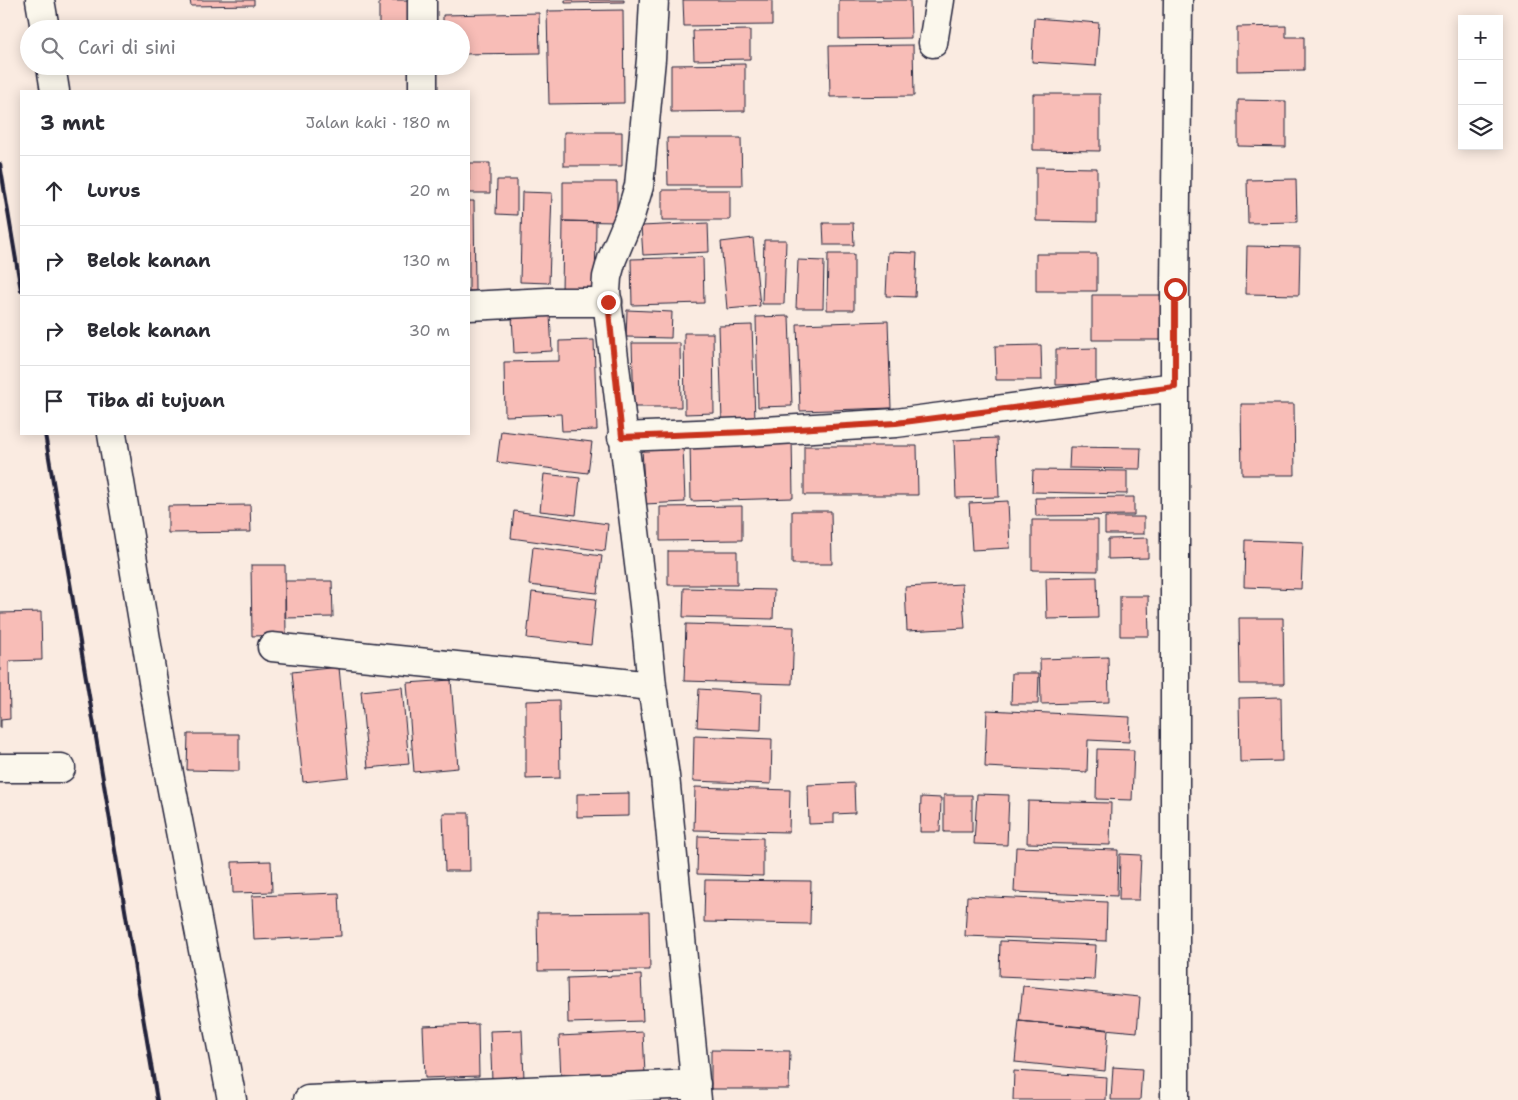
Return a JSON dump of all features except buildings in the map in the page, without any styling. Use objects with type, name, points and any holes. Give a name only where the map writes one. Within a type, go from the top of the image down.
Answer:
[{"type":"street","points":[[40,0],[43,20]]},
{"type":"street","points":[[422,0],[422,20]]},
{"type":"street","points":[[308,1100],[696,1092],[665,776],[652,686],[606,292],[607,277],[612,259],[630,216],[639,186],[651,59],[654,0]]},
{"type":"street","points":[[933,43],[940,0]]},
{"type":"street","points":[[1175,1100],[1175,387],[1178,0]]},
{"type":"street","points":[[52,75],[55,90]]},
{"type":"street","points":[[422,75],[423,90]]},
{"type":"street","points":[[470,306],[548,302],[608,302]]},
{"type":"street","points":[[622,437],[896,423],[1175,387]]},
{"type":"street","points":[[112,435],[164,748],[232,1100]]},
{"type":"street","points":[[272,647],[652,686]]},
{"type":"street","points":[[0,768],[61,768]]},
{"type":"railway","points":[[0,164],[20,284]]},
{"type":"railway","points":[[45,435],[157,1100]]},
{"type":"route","points":[[608,302],[622,437],[896,423],[1175,387],[1175,289]]}]
